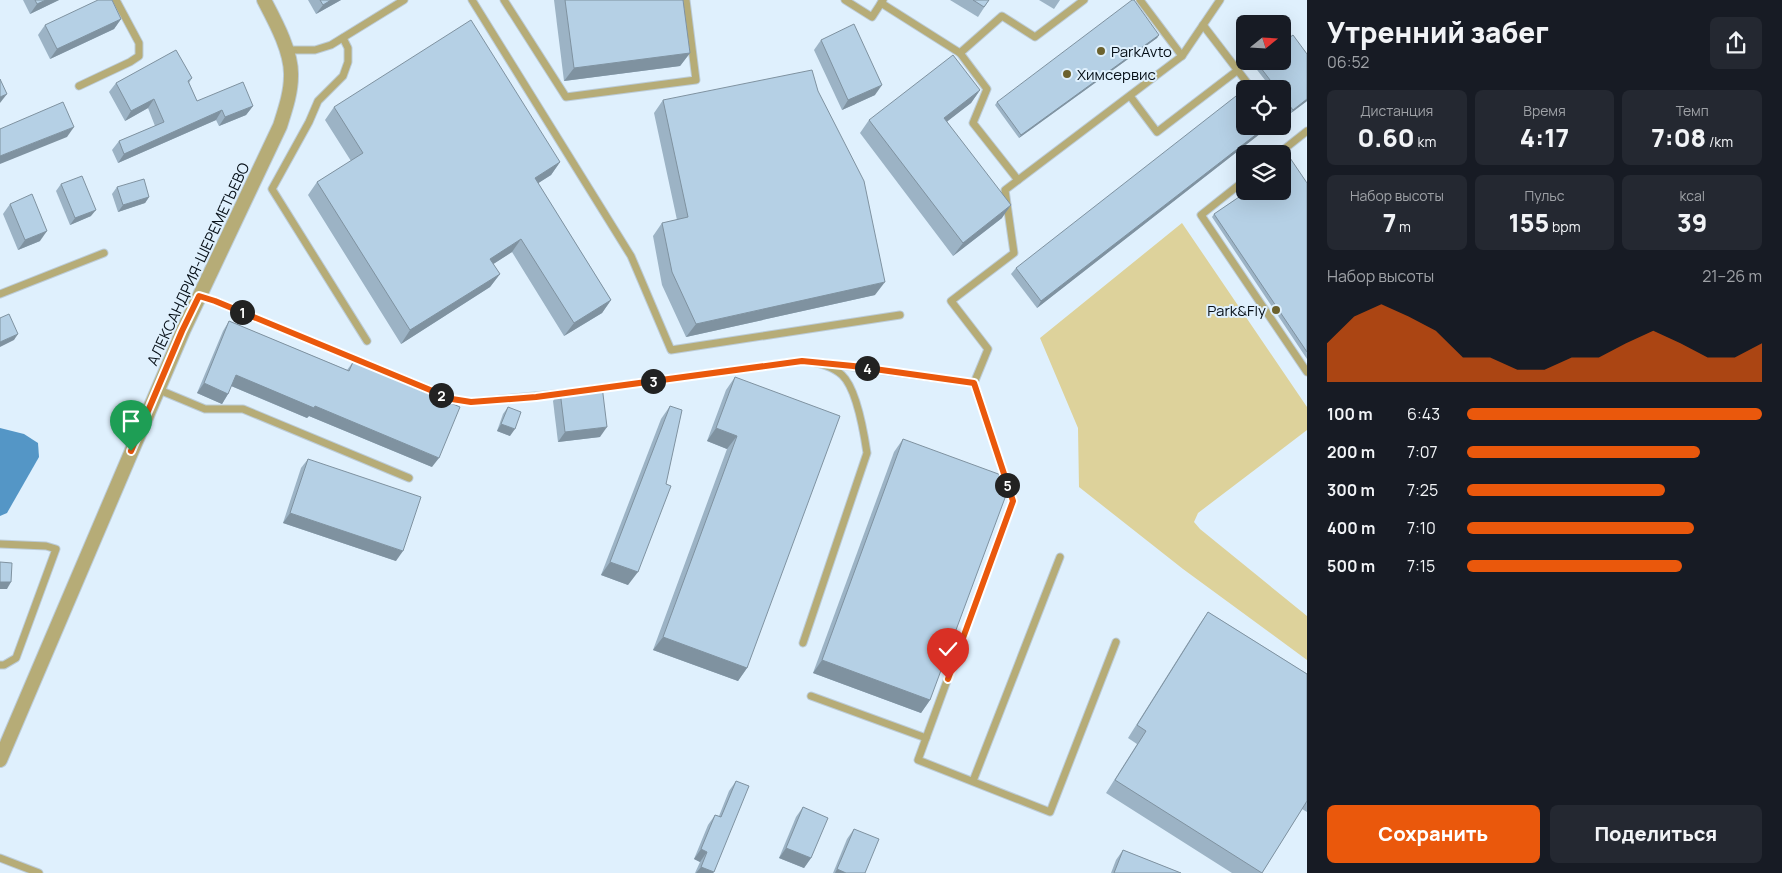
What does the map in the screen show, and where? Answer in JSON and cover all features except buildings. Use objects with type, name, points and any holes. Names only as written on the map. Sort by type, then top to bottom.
[{"type":"street","name":"АЛЕКСАНДРИЯ-ШЕРЕМЕТЬЕВО","points":[[0,760],[199,296],[280,126],[288,102],[291,75],[286,50],[264,0]]},
{"type":"lane","points":[[79,86],[139,56],[139,43],[116,0]]},
{"type":"lane","points":[[286,50],[315,50],[331,45],[404,0]]},
{"type":"lane","points":[[472,0],[631,256],[671,350],[900,315]]},
{"type":"lane","points":[[504,0],[566,97],[696,80],[686,0]]},
{"type":"lane","points":[[845,0],[872,17],[882,1],[960,53],[987,89],[973,123],[1018,180]]},
{"type":"lane","points":[[960,53],[1002,16],[1035,37],[1084,0]]},
{"type":"lane","points":[[1140,0],[1182,56]]},
{"type":"lane","points":[[1116,642],[1050,812],[918,760],[1013,501],[974,383],[988,349],[951,302],[1014,253],[1005,190],[1182,56],[1220,0]]},
{"type":"lane","points":[[1204,25],[1236,67]]},
{"type":"lane","points":[[343,38],[348,48],[348,62],[343,76],[318,101],[309,122],[272,190],[367,341]]},
{"type":"lane","points":[[1130,96],[1157,132],[1238,70],[1245,80]]},
{"type":"lane","points":[[1289,145],[1307,131]]},
{"type":"lane","points":[[1236,187],[1201,215],[1307,372]]},
{"type":"lane","points":[[0,294],[104,253]]},
{"type":"lane","points":[[199,296],[452,399],[471,402],[575,391]]},
{"type":"lane","points":[[585,390],[802,361],[853,366],[974,383]]},
{"type":"lane","points":[[803,643],[867,454],[862,426],[849,385],[841,374],[821,363]]},
{"type":"lane","points":[[158,389],[205,409],[243,409],[409,478]]},
{"type":"lane","points":[[0,544],[46,546],[56,549],[16,658],[4,665],[0,665]]},
{"type":"lane","points":[[973,781],[1060,557]]},
{"type":"lane","points":[[811,696],[926,738]]},
{"type":"lane","points":[[0,858],[39,873]]},
{"type":"shaded area","points":[[1182,223],[1307,407],[1307,430],[1198,513],[1194,522],[1200,529],[1307,616],[1307,660],[1183,569],[1079,487],[1078,428],[1040,338]]},
{"type":"water","points":[[0,428],[24,434],[38,443],[39,457],[7,513],[0,516]]},
{"type":"place","name":"ParkAvto","points":[[1101,51]]},
{"type":"place","name":"Химсервис","points":[[1067,74]]},
{"type":"place","name":"Park&Fly","points":[[1276,310]]},
{"type":"route","points":[[131,451],[182,331],[199,296],[452,399],[471,402],[536,397],[802,361],[853,366],[974,383],[1013,501],[948,679]]}]
